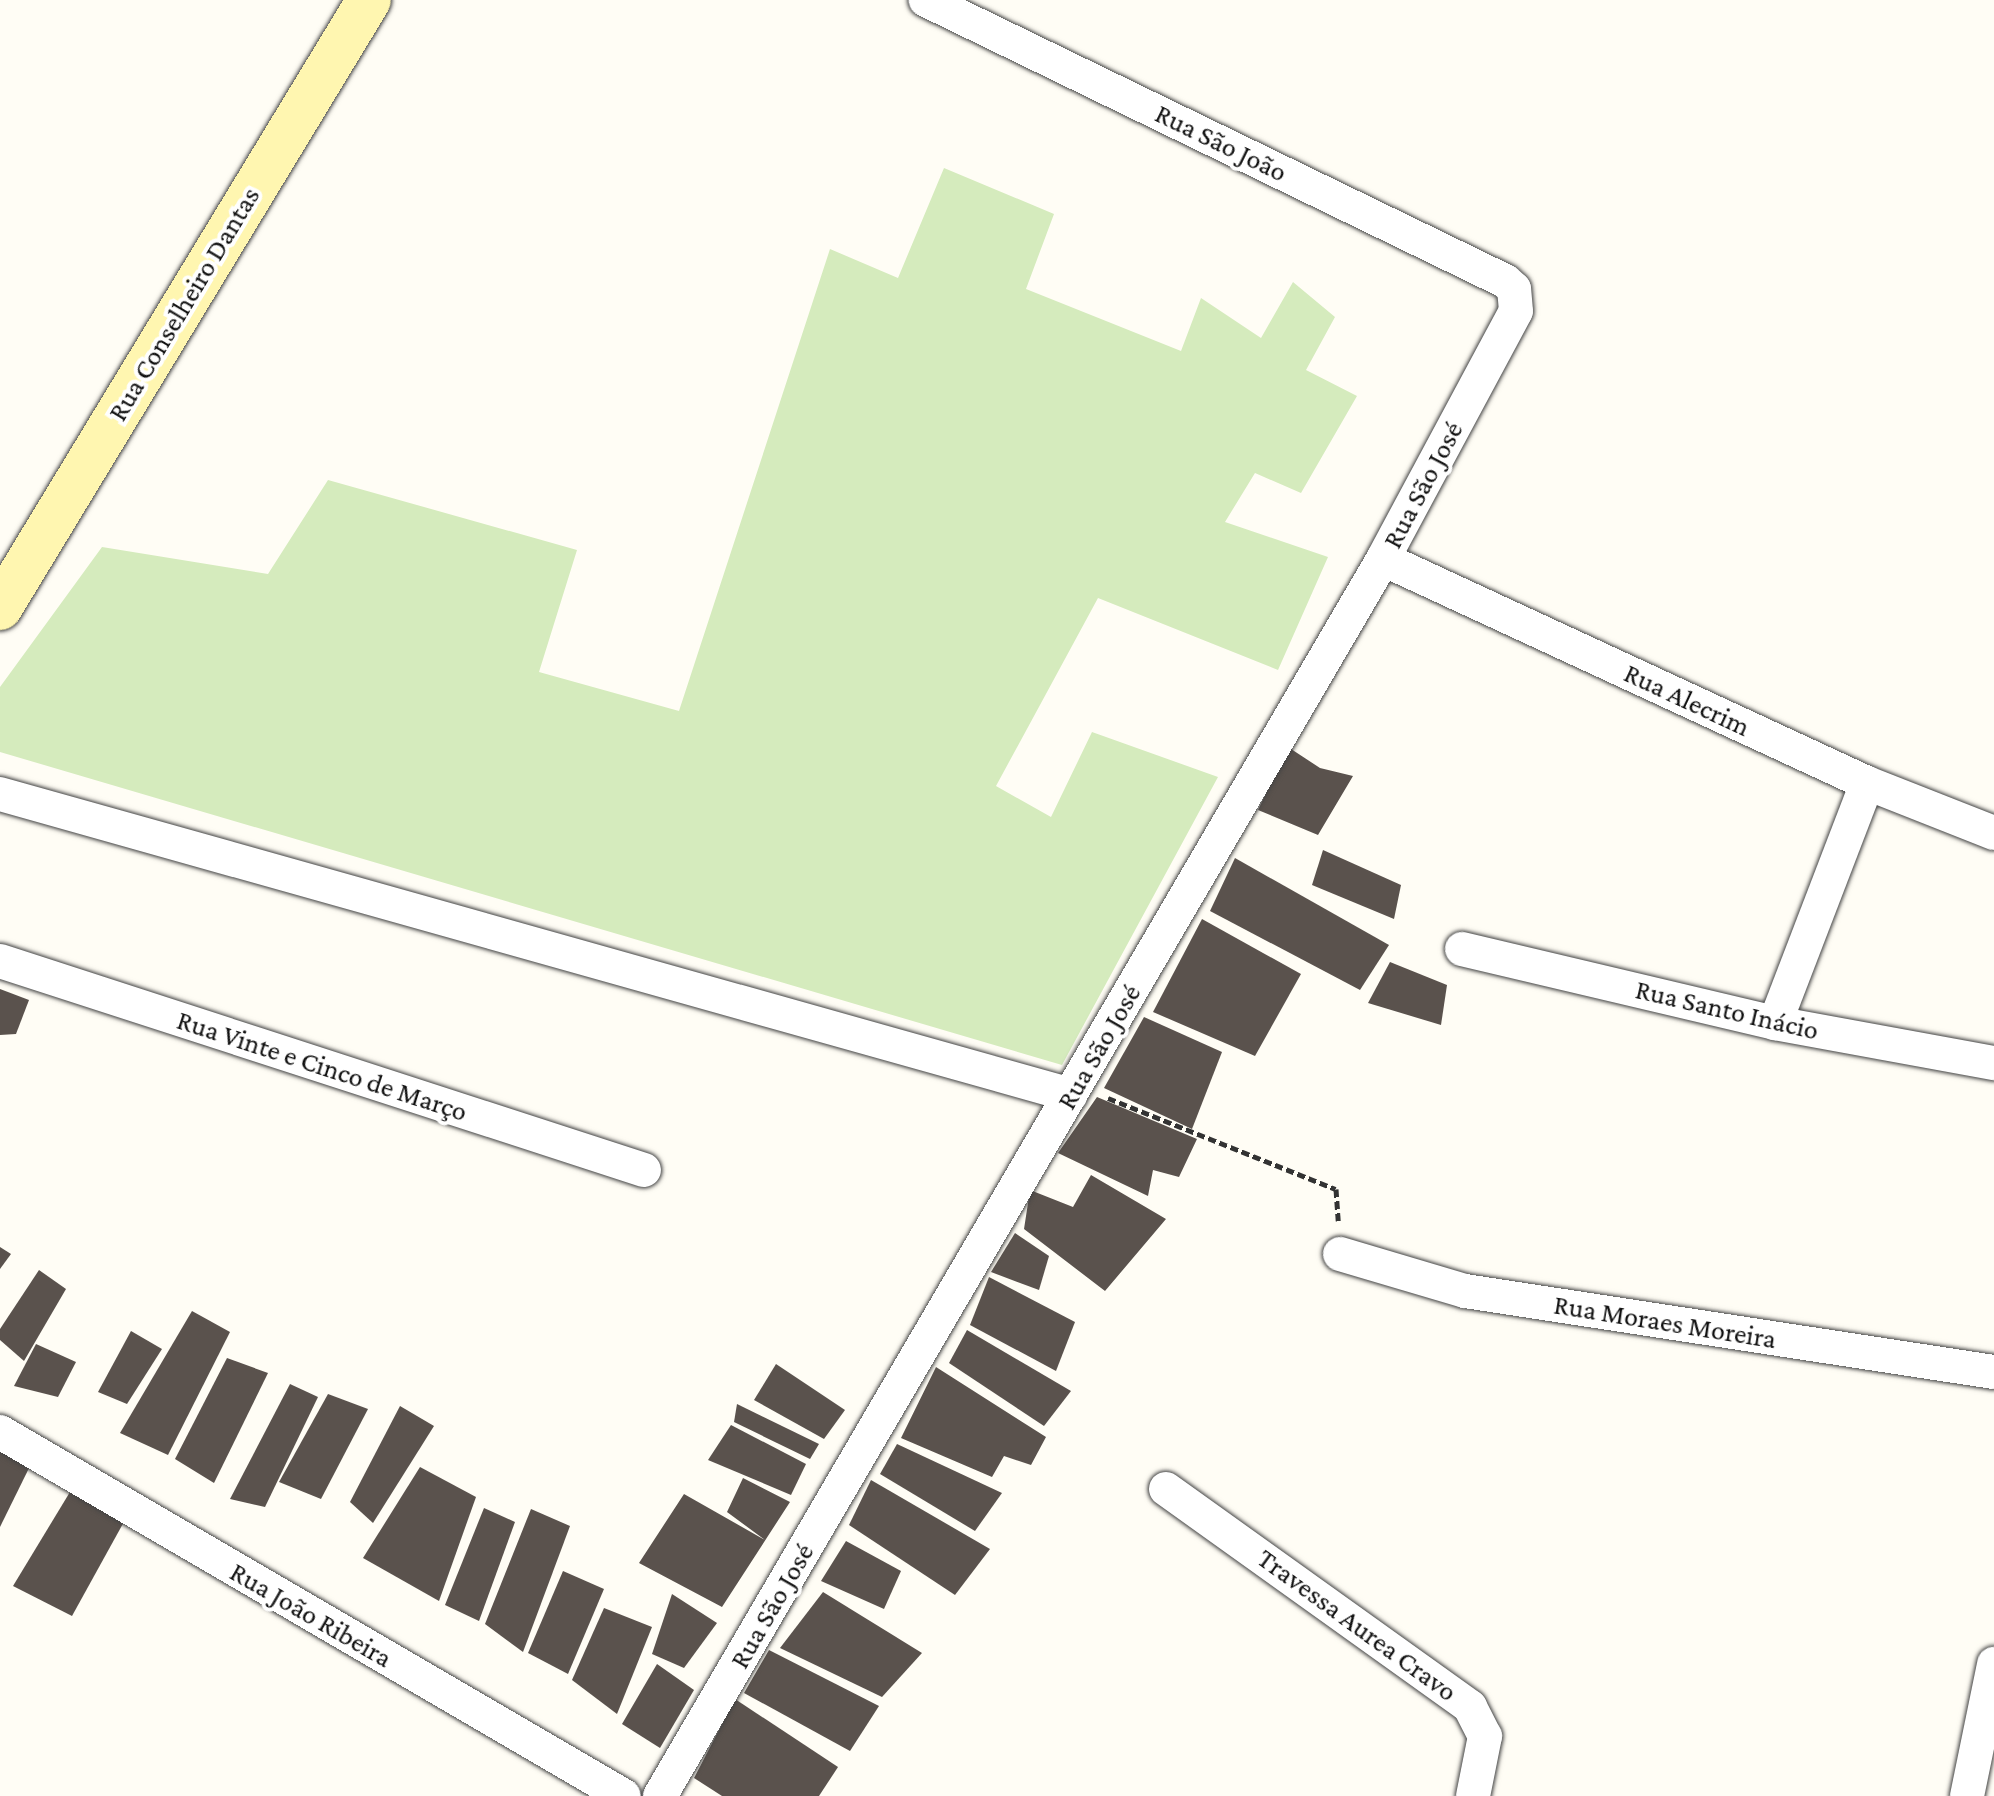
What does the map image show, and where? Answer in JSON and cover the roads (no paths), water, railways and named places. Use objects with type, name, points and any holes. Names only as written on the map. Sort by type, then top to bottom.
[{"type":"main road","name":"Rua Conselheiro Dantas","points":[[0,608],[369,0]]},
{"type":"street","name":"Rua São João","points":[[926,0],[1514,289]]},
{"type":"street","name":"Rua São José","points":[[660,1796],[1383,559],[1516,311],[1514,289]]},
{"type":"street","name":"Rua Alecrim","points":[[1383,559],[1867,783],[1994,833]]},
{"type":"street","points":[[1775,1023],[1867,783]]},
{"type":"street","points":[[0,794],[1074,1091]]},
{"type":"street","name":"Rua Santo Inácio","points":[[1462,949],[1775,1023],[1994,1063]]},
{"type":"street","name":"Rua Vinte e Cinco de Março","points":[[0,961],[644,1170]]},
{"type":"street","name":"Rua Moraes Moreira","points":[[1340,1254],[1465,1291],[1994,1372]]},
{"type":"street","name":"Rua João Ribeira","points":[[0,1432],[624,1796]]},
{"type":"street","name":"Travessa Aurea Cravo","points":[[1166,1489],[1470,1707],[1485,1736],[1473,1796]]},
{"type":"street","points":[[1967,1796],[1994,1664]]}]
